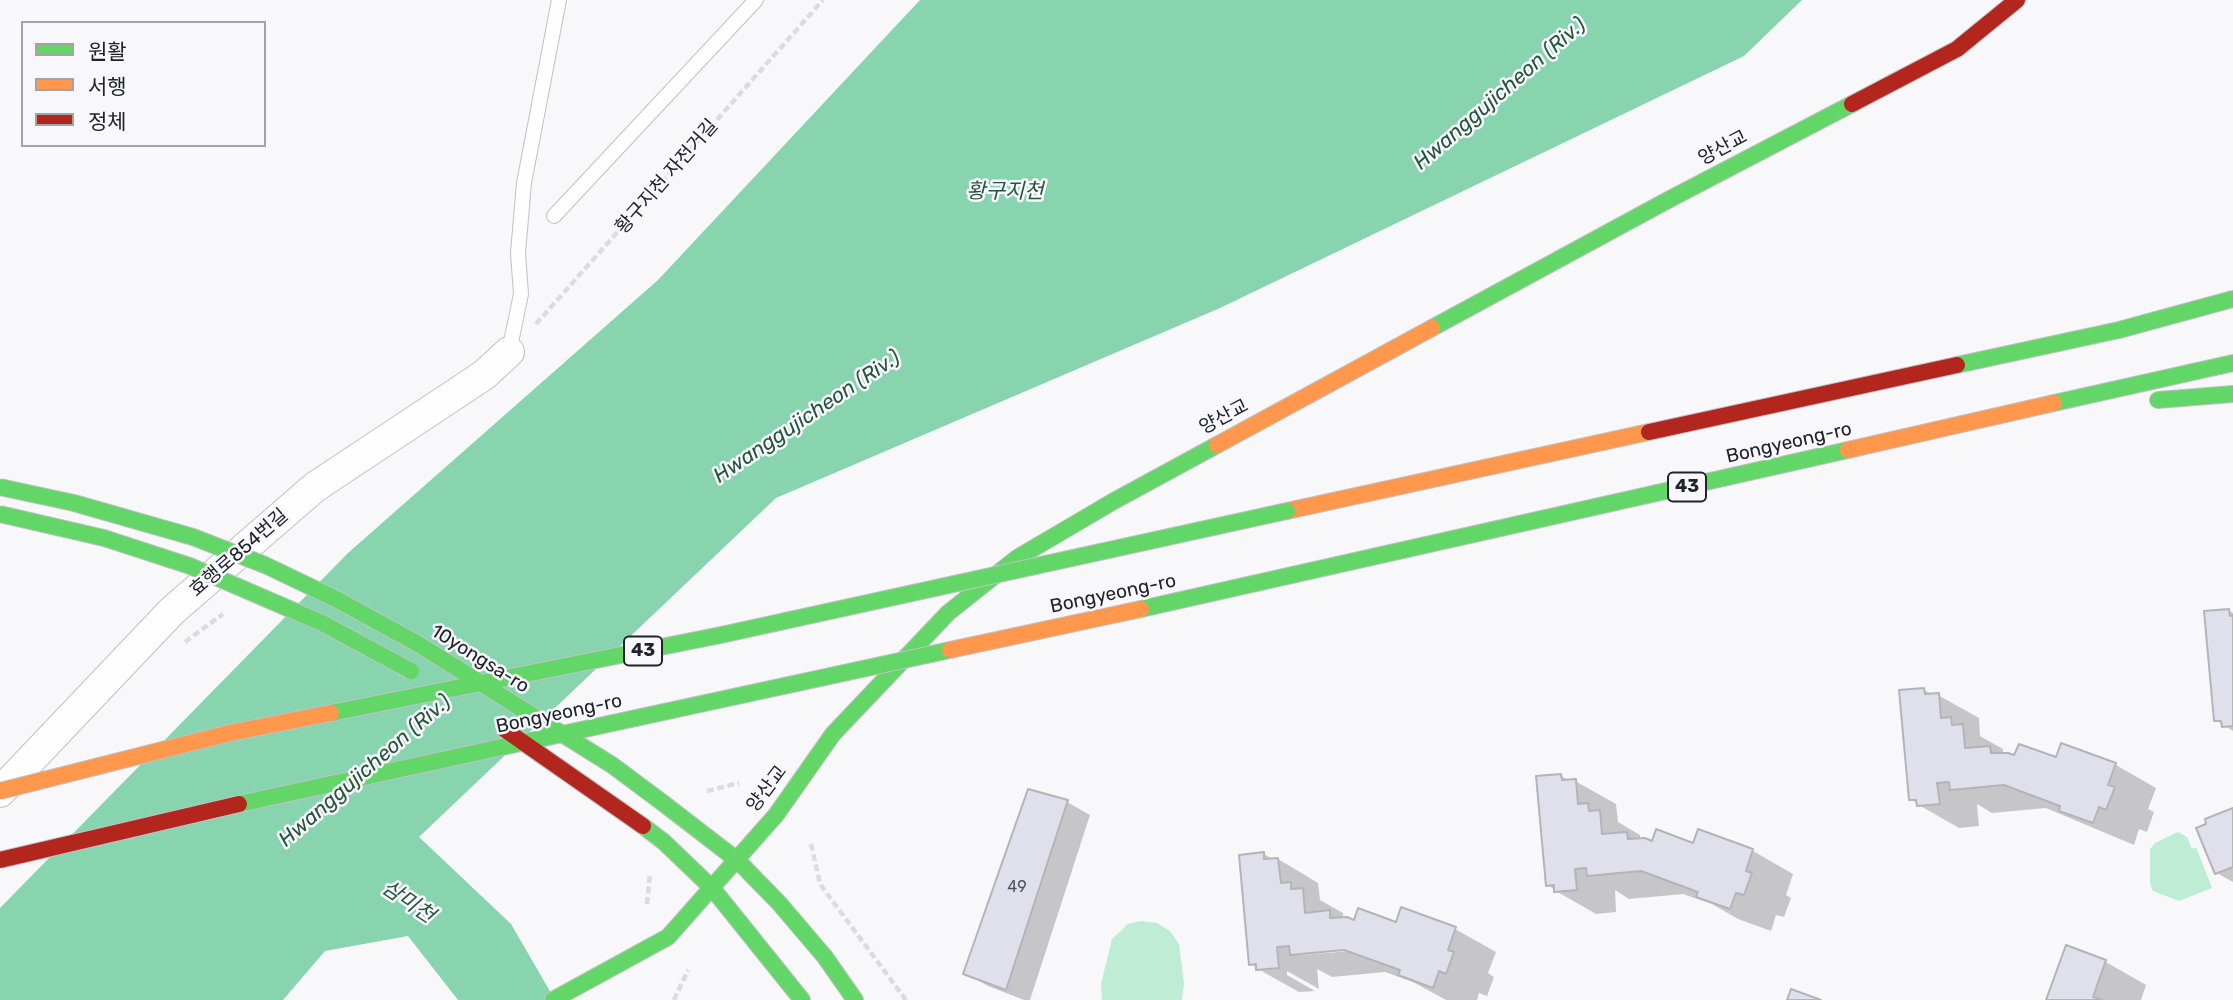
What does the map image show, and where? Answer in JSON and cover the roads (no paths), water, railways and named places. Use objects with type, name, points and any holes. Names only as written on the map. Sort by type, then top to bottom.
[{"type":"main road","name":"양산교","points":[[553,1000],[668,937],[776,815],[833,734],[948,613],[1017,558],[1114,501],[1645,212],[1957,49],[2017,0]]},
{"type":"main road","name":"Bongyeong-ro","points":[[0,792],[230,733],[735,632],[2119,330],[2233,299]]},
{"type":"main road","name":"Bongyeong-ro","points":[[0,860],[241,804],[1141,609],[2233,363]]},
{"type":"main road","points":[[2034,409],[2233,394]]},
{"type":"main road","name":"10yongsa-ro","points":[[0,487],[74,503],[193,537],[265,565],[324,593],[418,644],[612,765],[737,860],[779,903],[835,971],[855,1000]]},
{"type":"main road","points":[[0,514],[104,538],[202,571],[322,623],[401,665],[467,706]]},
{"type":"main road","points":[[489,720],[664,842],[712,888],[804,988],[824,969],[835,971]]},
{"type":"street","name":"효행로854번길","points":[[0,792],[172,611],[305,496],[484,375],[509,352]]},
{"type":"lane","points":[[509,352],[521,294],[518,253],[524,183],[559,0]]},
{"type":"lane","points":[[554,216],[756,0]]},
{"type":"water","name":"황구지천","points":[[920,0],[1802,0],[1744,56],[1220,308],[776,498],[419,837],[511,924],[555,1000],[458,1000],[408,936],[325,951],[283,1000],[0,1000],[0,908],[348,553],[658,280]]},
{"type":"water label","name":"Hwanggujicheon (Riv.)","points":[[1500,94]]},
{"type":"water label","name":"Hwanggujicheon (Riv.)","points":[[807,417]]},
{"type":"water label","name":"Hwanggujicheon (Riv.)","points":[[365,771]]},
{"type":"water label","name":"삼미천","points":[[408,902]]}]
